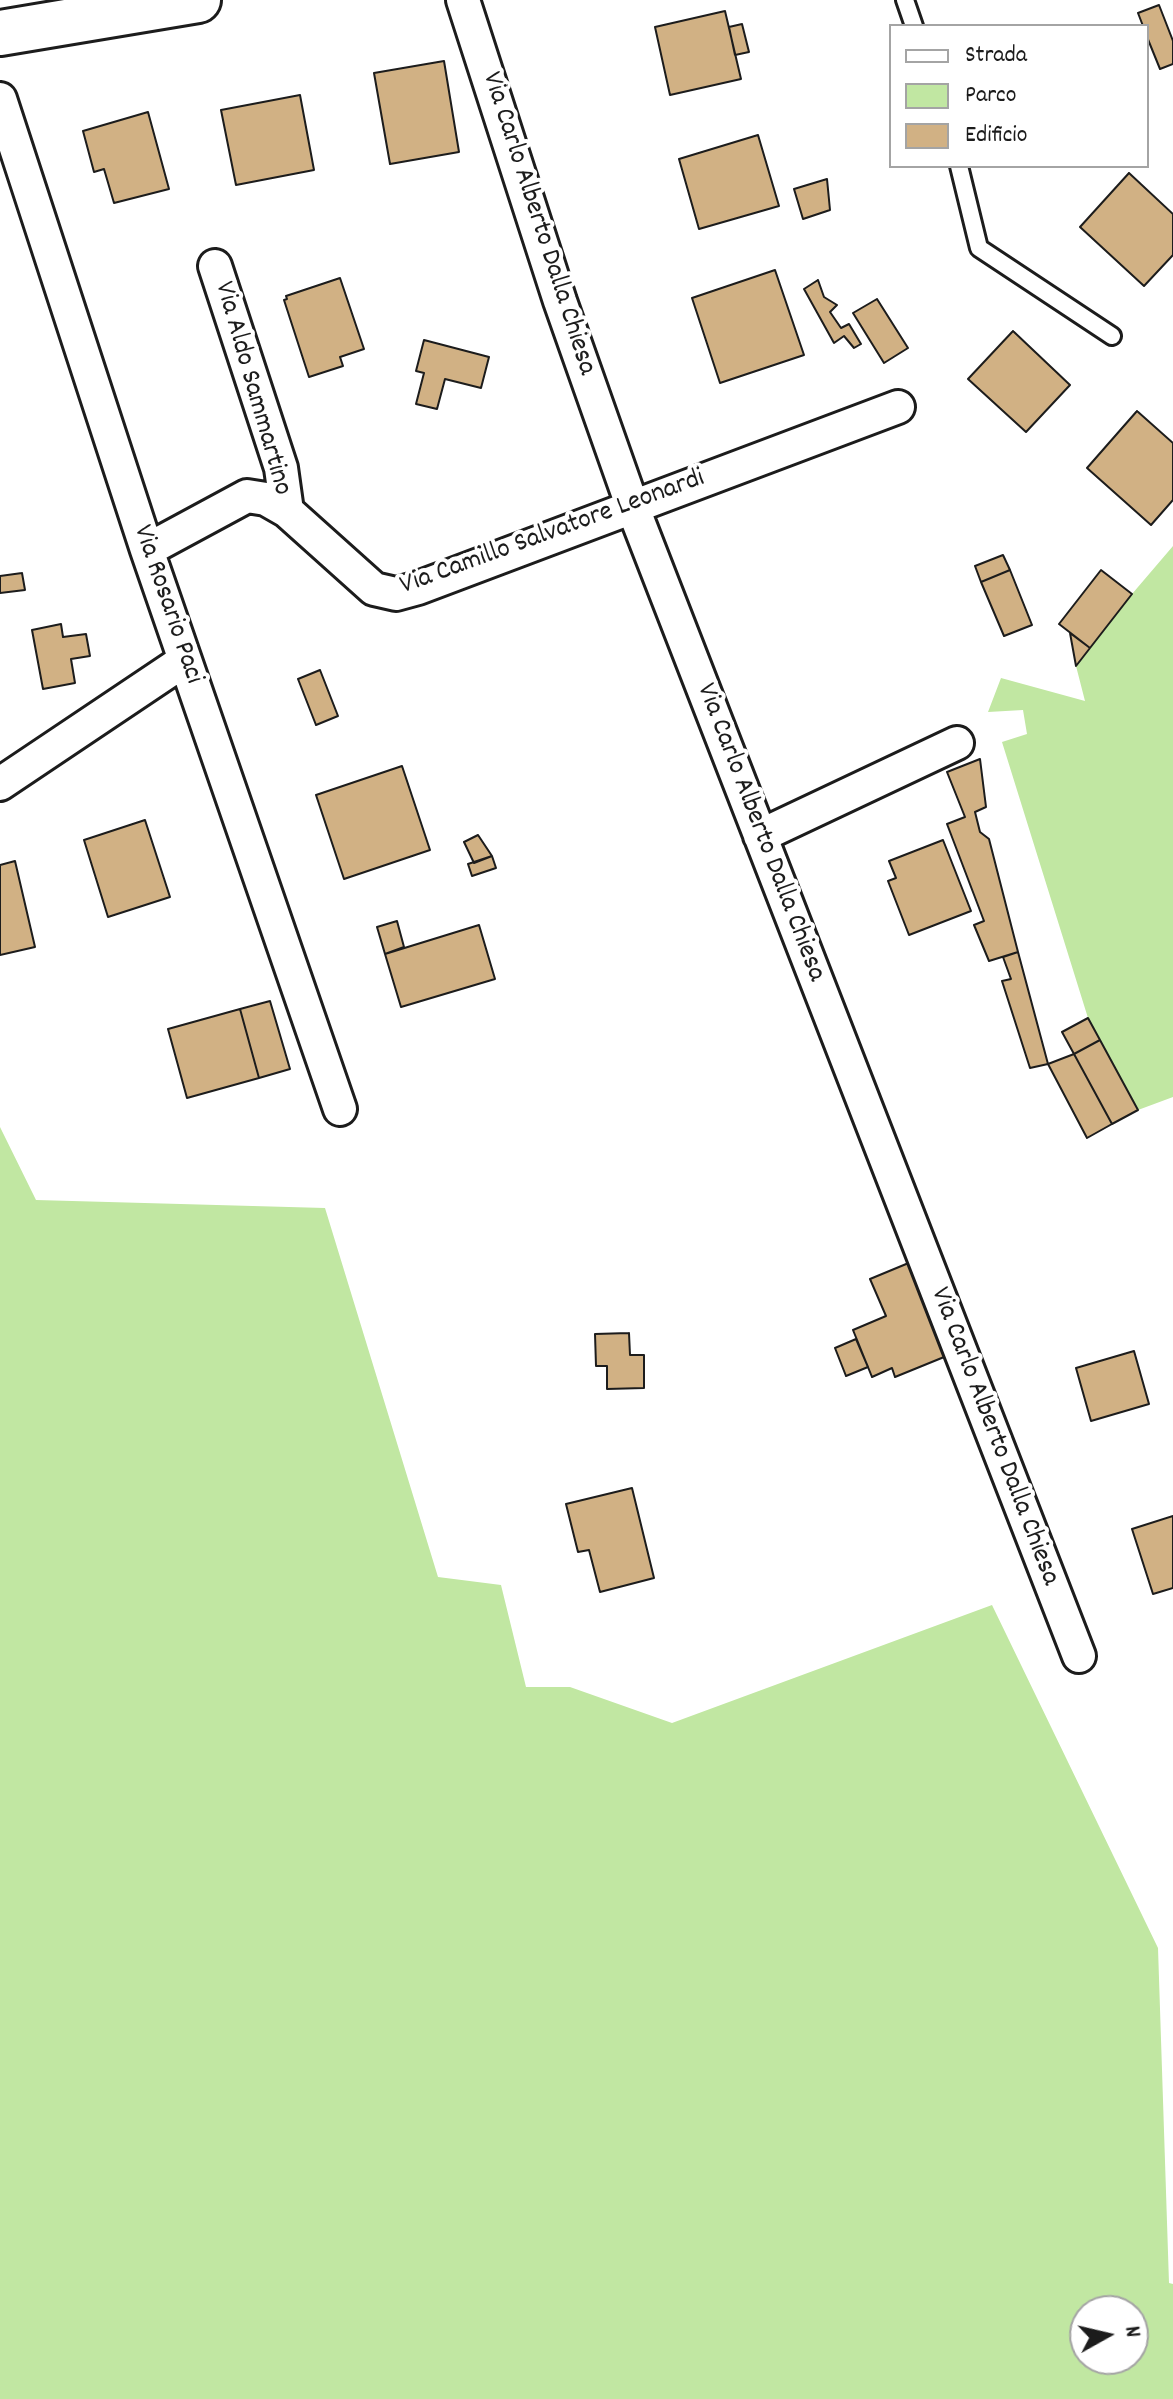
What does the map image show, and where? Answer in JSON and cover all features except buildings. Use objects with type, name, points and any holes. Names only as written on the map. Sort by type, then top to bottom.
[{"type":"main road","points":[[0,33],[198,0]]},
{"type":"street","name":"Via Carlo Alberto Dalla Chiesa","points":[[463,0],[560,301],[633,508],[1079,1656]]},
{"type":"street","name":"Via Rosario Paci","points":[[0,99],[147,550],[340,1109]]},
{"type":"street","name":"Via Aldo Sammartino","points":[[215,266],[281,468],[287,511]]},
{"type":"street","name":"Via Camillo Salvatore Leonardi","points":[[147,550],[247,496],[266,499],[287,511],[374,589],[396,594],[898,407]]},
{"type":"street","points":[[0,784],[185,660]]},
{"type":"street","points":[[760,836],[957,743]]},
{"type":"lane","points":[[905,0],[913,24]]},
{"type":"lane","points":[[959,168],[979,248],[1112,336]]},
{"type":"green space","points":[[1173,546],[1173,1097],[1138,1110],[1088,1018],[1002,742],[1027,734],[1023,710],[988,712],[1001,678],[1085,701],[1076,666]]},
{"type":"green space","points":[[0,1127],[36,1200],[325,1208],[438,1577],[501,1585],[526,1687],[570,1687],[672,1723],[992,1605],[1158,1948],[1169,2283],[1173,2284],[1173,2399],[0,2399]]}]
